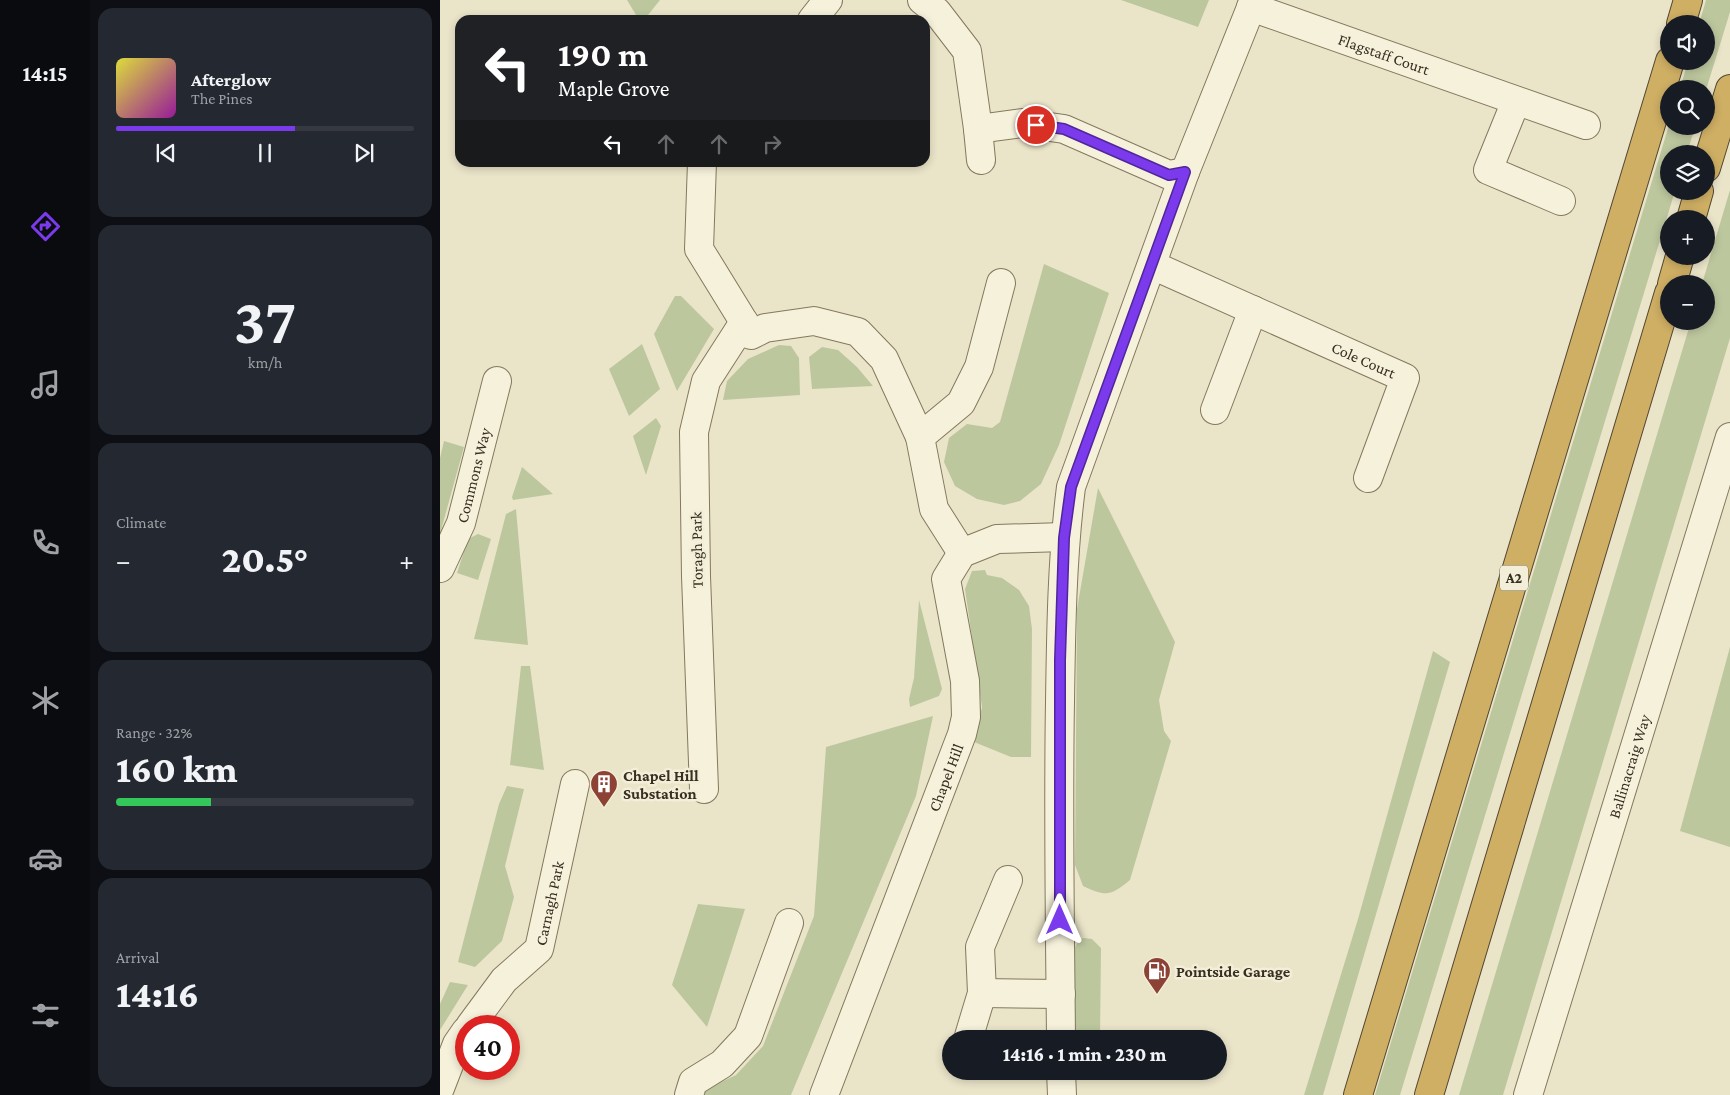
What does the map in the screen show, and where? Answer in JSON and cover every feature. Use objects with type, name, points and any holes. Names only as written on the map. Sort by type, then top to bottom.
[{"type":"highway","points":[[1684,15],[1688,0]]},
{"type":"highway","name":"A2","points":[[1358,1095],[1667,70]]},
{"type":"highway","points":[[1713,145],[1730,89]]},
{"type":"highway","points":[[1428,1095],[1660,323]]},
{"type":"street","points":[[816,15],[828,0]]},
{"type":"street","points":[[922,0],[937,12],[967,51],[981,160]]},
{"type":"street","points":[[1061,1030],[1059,740],[1064,538],[1071,487],[1185,172],[1252,3]]},
{"type":"street","name":"Flagstaff Court","points":[[1252,3],[1586,125]]},
{"type":"street","points":[[1516,101],[1488,170],[1561,200]]},
{"type":"street","points":[[978,129],[1022,123],[1064,129],[1169,175],[1185,172]]},
{"type":"street","points":[[702,167],[698,249],[751,335],[765,328],[814,321],[858,332],[884,359],[920,437],[934,509],[962,553],[997,539],[1064,538]]},
{"type":"street","name":"Cole Court","points":[[1152,265],[1405,378],[1368,478]]},
{"type":"street","points":[[920,437],[961,403],[979,367],[1001,283]]},
{"type":"street","points":[[1215,410],[1253,310]]},
{"type":"street","name":"Toragh Park","points":[[704,789],[696,576],[694,432],[706,381],[744,322]]},
{"type":"street","name":"Commons Way","points":[[440,567],[461,523],[497,381]]},
{"type":"street","name":"Ballinacraig Way","points":[[1528,1095],[1730,437]]},
{"type":"street","name":"Chapel Hill","points":[[824,1095],[962,734],[966,717],[965,681],[946,579],[962,553]]},
{"type":"street","name":"Carnagh Park","points":[[478,1015],[504,980],[539,949],[575,784]]},
{"type":"street","points":[[971,1030],[982,993],[980,946],[1008,880]]},
{"type":"street","points":[[688,1095],[693,1082],[722,1064],[748,1036],[789,923]]},
{"type":"street","points":[[982,993],[1060,994]]},
{"type":"street","points":[[440,1088],[455,1049]]},
{"type":"street","points":[[1061,1080],[1062,1095]]},
{"type":"green space","points":[[627,0],[660,0],[648,15],[636,15]]},
{"type":"green space","points":[[1121,0],[1209,0],[1198,27]]},
{"type":"green space","points":[[1706,0],[1730,0],[1730,12],[1715,61],[1715,15],[1702,15]]},
{"type":"green space","points":[[1685,70],[1712,70],[1709,80],[1683,80]]},
{"type":"green space","points":[[1666,135],[1692,135],[1690,145],[1663,145]]},
{"type":"green space","points":[[1660,155],[1660,200],[1672,200],[1669,210],[1660,210],[1660,240],[1400,1095],[1375,1095]]},
{"type":"green space","points":[[1730,190],[1730,338],[1503,1095],[1459,1095],[1688,330],[1715,330],[1715,275],[1705,275],[1708,265],[1715,265],[1715,240]]},
{"type":"green space","points":[[1044,264],[1109,293],[1059,445],[1041,484],[1020,501],[1004,505],[977,499],[955,486],[944,462],[949,438],[967,424],[992,428],[1000,422]]},
{"type":"green space","points":[[675,296],[681,296],[714,329],[677,391],[654,334]]},
{"type":"green space","points":[[642,344],[660,389],[629,416],[609,369]]},
{"type":"green space","points":[[779,345],[791,346],[799,358],[800,395],[723,400],[727,381],[748,359]]},
{"type":"green space","points":[[822,347],[838,350],[857,367],[873,386],[812,389],[809,357]]},
{"type":"green space","points":[[656,418],[661,426],[646,475],[633,436]]},
{"type":"green space","points":[[444,441],[464,447],[440,534],[440,458]]},
{"type":"green space","points":[[522,467],[553,494],[513,500],[512,497]]},
{"type":"green space","points":[[1098,488],[1175,642],[1159,700],[1164,731],[1171,741],[1130,880],[1113,892],[1108,893],[1098,892],[1083,886],[1075,865],[1077,609]]},
{"type":"green space","points":[[516,509],[528,645],[474,639],[506,514]]},
{"type":"green space","points":[[478,534],[491,539],[478,580],[457,573],[468,539]]},
{"type":"green space","points":[[985,570],[987,575],[1002,578],[1019,590],[1029,606],[1032,629],[1031,757],[1011,757],[974,742],[982,707],[965,589],[972,571]]},
{"type":"green space","points":[[919,600],[942,689],[939,696],[910,707],[909,699],[914,678]]},
{"type":"green space","points":[[1730,647],[1730,847],[1680,831]]},
{"type":"green space","points":[[1433,651],[1450,662],[1323,1095],[1304,1095],[1358,919]]},
{"type":"green space","points":[[521,666],[530,666],[544,770],[510,765]]},
{"type":"green space","points":[[933,716],[916,796],[791,1095],[700,1095],[702,1091],[736,1075],[763,1046],[814,916],[826,747]]},
{"type":"green space","points":[[507,786],[524,789],[505,866],[514,897],[502,941],[475,967],[458,962],[499,804]]},
{"type":"green space","points":[[698,904],[745,909],[707,1027],[672,985]]},
{"type":"green space","points":[[1080,939],[1092,939],[1101,948],[1100,1030],[1075,1030],[1074,949]]},
{"type":"green space","points":[[450,982],[468,985],[440,1030],[440,1004]]},
{"type":"place","name":"Chapel Hill Substation","points":[[604,808]]},
{"type":"place","name":"Pointside Garage","points":[[1157,995]]},
{"type":"route","points":[[1036,125],[1064,129],[1169,175],[1185,172],[1100,402],[1071,487],[1064,538],[1060,660],[1060,920]]}]
